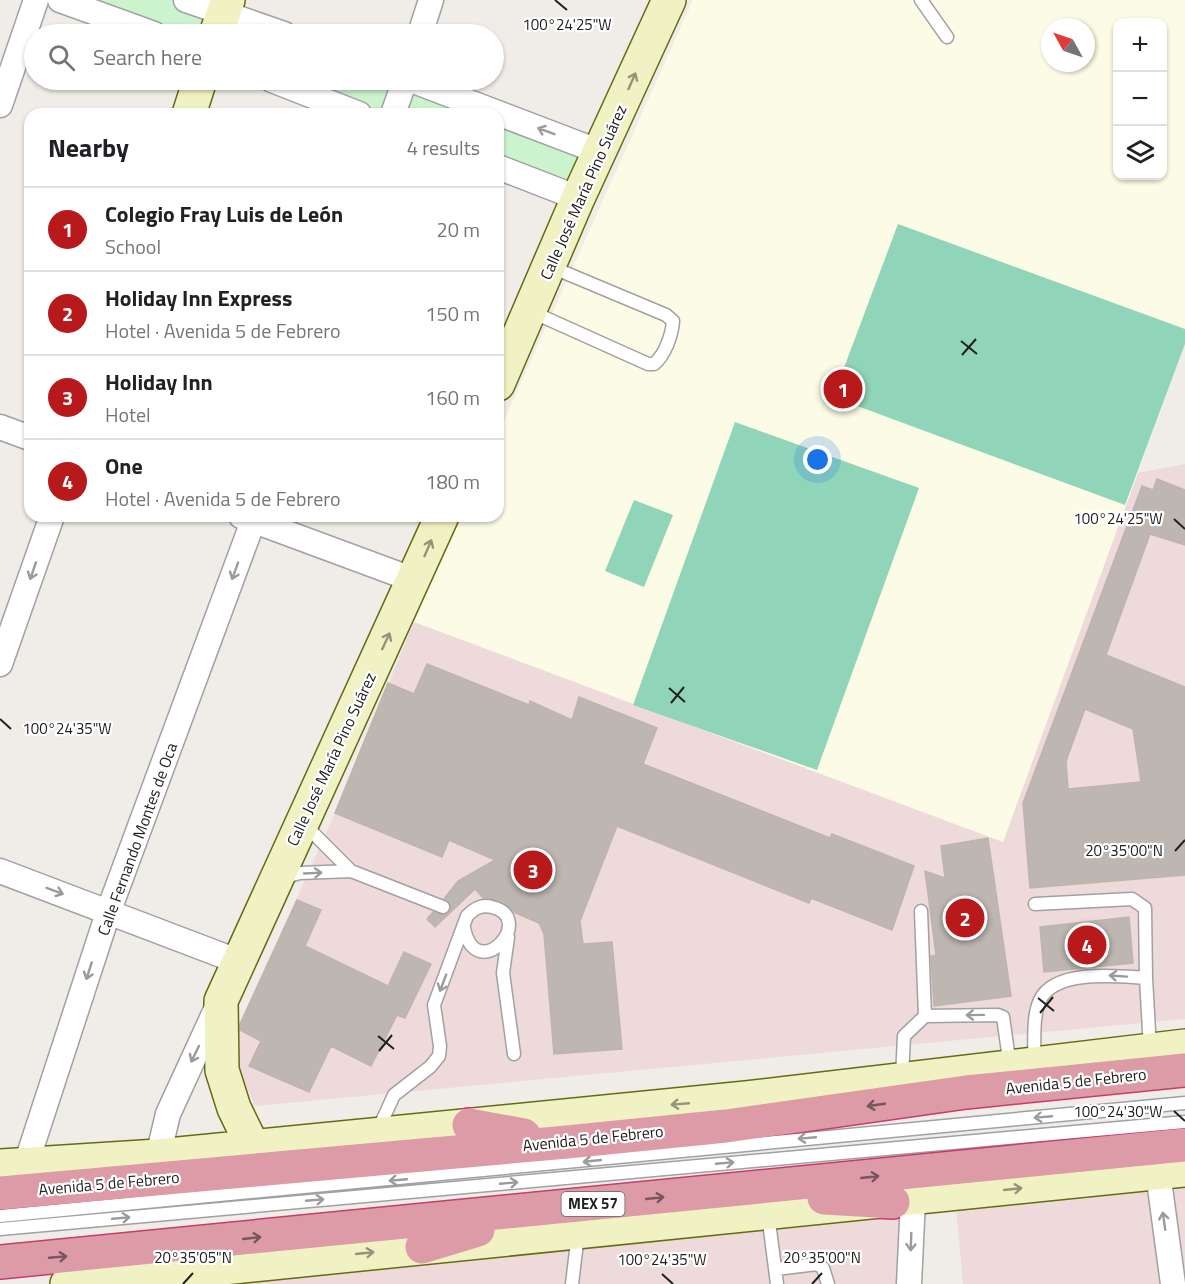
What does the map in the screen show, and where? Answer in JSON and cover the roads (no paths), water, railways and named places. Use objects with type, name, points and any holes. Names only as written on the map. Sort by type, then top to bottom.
[{"type":"highway","name":"Avenida 5 de Febrero","points":[[0,1193],[726,1126],[966,1092],[1177,1057]]},
{"type":"highway","points":[[726,1126],[819,1090]]},
{"type":"highway","points":[[469,1125],[567,1142]]},
{"type":"highway","name":"MEX 57","points":[[0,1262],[1185,1145]]},
{"type":"highway","points":[[720,1192],[903,1201]]},
{"type":"highway","points":[[422,1247],[551,1209]]},
{"type":"main road","name":"Calle José María Pino Suárez","points":[[504,370],[578,198],[669,0]]},
{"type":"main road","points":[[191,108],[197,90]]},
{"type":"main road","name":"Calle José María Pino Suárez","points":[[253,1147],[234,1108],[222,1070],[220,1001],[439,522]]},
{"type":"main road","name":"Avenida 5 de Febrero","points":[[9,1169],[819,1090],[1031,1065],[1177,1057]]},
{"type":"main road","points":[[9,1169],[153,1164],[253,1147]]},
{"type":"main road","points":[[73,1284],[1171,1172]]},
{"type":"street","points":[[28,24],[36,0]]},
{"type":"street","points":[[60,0],[126,24]]},
{"type":"street","points":[[186,0],[223,16],[250,24]]},
{"type":"street","points":[[423,24],[431,0]]},
{"type":"street","points":[[0,105],[24,35]]},
{"type":"street","points":[[298,90],[344,108]]},
{"type":"street","points":[[395,108],[401,90]]},
{"type":"street","points":[[437,90],[484,108]]},
{"type":"street","points":[[504,115],[600,152]]},
{"type":"street","points":[[504,169],[578,198]]},
{"type":"street","points":[[0,427],[24,436]]},
{"type":"street","points":[[0,664],[50,522]]},
{"type":"street","name":"Calle Fernando Montes de Oca","points":[[9,1169],[110,910],[249,522]]},
{"type":"street","points":[[261,522],[414,580]]},
{"type":"street","points":[[0,871],[110,910],[237,961]]},
{"type":"street","name":"Calle José María Pino Suárez","points":[[158,1156],[168,1114],[220,1001]]},
{"type":"street","points":[[1171,1172],[1173,1284]]},
{"type":"street","points":[[903,1201],[909,1284]]},
{"type":"lane","points":[[921,0],[947,37]]},
{"type":"lane","points":[[529,311],[648,364],[654,364],[661,359],[673,321],[666,315],[549,266]]},
{"type":"lane","points":[[302,821],[351,871]]},
{"type":"lane","points":[[275,879],[300,873],[351,871],[443,907]]},
{"type":"lane","points":[[1035,904],[1132,899],[1145,908],[1146,978],[1177,1057]]},
{"type":"lane","points":[[375,1135],[394,1095],[430,1067],[438,1056],[440,1046],[434,1005],[462,919],[475,909],[484,906],[495,908],[503,914],[508,923],[503,973],[514,1054]]},
{"type":"lane","points":[[921,911],[925,1016]]},
{"type":"lane","points":[[462,919],[466,939],[473,947],[484,951],[494,950],[504,943],[508,933]]},
{"type":"lane","points":[[1031,1065],[1038,1009],[1046,992],[1064,981],[1108,975],[1146,978]]},
{"type":"lane","points":[[902,1080],[904,1035],[925,1016],[998,1015],[1003,1017],[1031,1065]]},
{"type":"lane","points":[[0,1216],[506,1171],[803,1139],[1185,1103]]},
{"type":"lane","points":[[0,1229],[1185,1122]]},
{"type":"lane","points":[[767,1213],[777,1284]]},
{"type":"lane","points":[[572,1284],[578,1232]]},
{"type":"lane","points":[[776,1269],[817,1264],[823,1268],[828,1284]]},
{"type":"place","name":"Colegio Fray Luis de León","points":[[843,389]]},
{"type":"place","name":"Holiday Inn","points":[[533,870]]},
{"type":"place","name":"Holiday Inn Express","points":[[965,918]]},
{"type":"place","name":"One","points":[[1087,945]]}]
